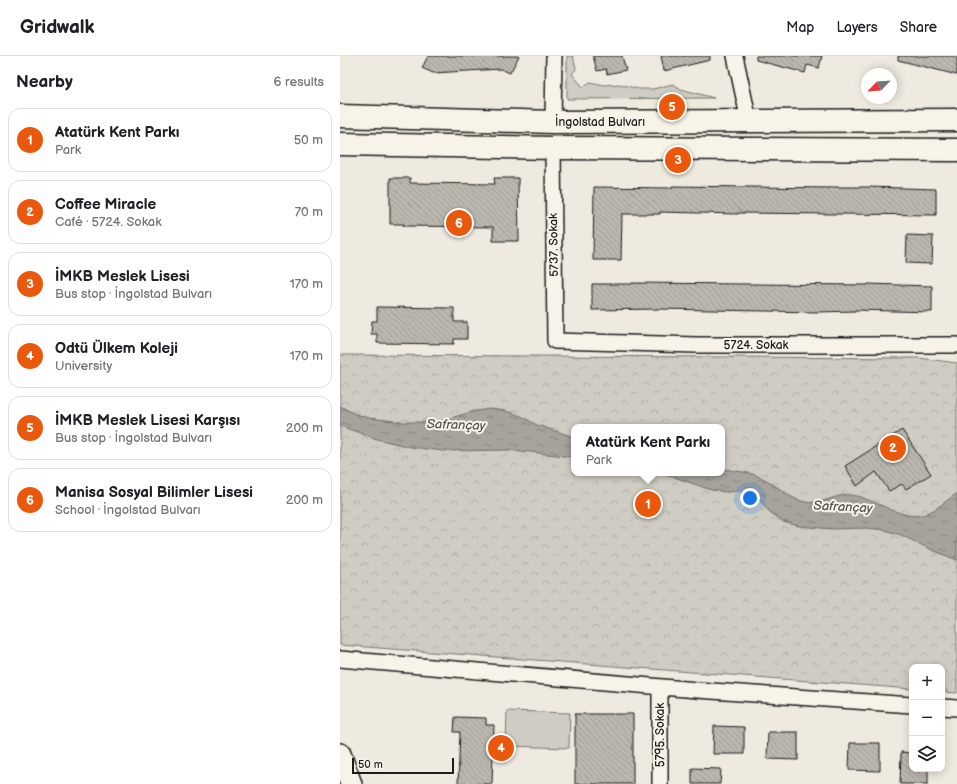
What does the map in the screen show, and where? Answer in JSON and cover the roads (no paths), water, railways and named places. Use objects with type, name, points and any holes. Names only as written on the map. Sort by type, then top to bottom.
[{"type":"main road","name":"İngolstad Bulvarı","points":[[340,116],[553,122],[957,120]]},
{"type":"main road","points":[[340,144],[553,148],[957,150]]},
{"type":"main road","points":[[340,754],[351,784]]},
{"type":"street","points":[[553,122],[554,56]]},
{"type":"street","points":[[735,56],[749,121]]},
{"type":"street","name":"5737. Sokak","points":[[553,148],[555,341]]},
{"type":"street","name":"5724. Sokak","points":[[555,341],[696,344],[957,345]]},
{"type":"street","points":[[340,659],[660,687],[909,705]]},
{"type":"street","name":"5795. Sokak","points":[[660,687],[660,784]]},
{"type":"street","points":[[945,707],[957,708]]},
{"type":"water","name":"Safrançay","points":[[340,406],[353,413],[369,418],[402,422],[437,422],[471,412],[489,409],[506,411],[521,416],[537,425],[571,436],[571,457],[512,450],[443,451],[410,447],[377,439],[340,426]]},
{"type":"water","name":"Safrançay","points":[[725,469],[755,475],[771,483],[793,498],[805,502],[811,503],[840,496],[852,495],[862,497],[892,510],[912,516],[927,513],[936,509],[957,493],[957,560],[901,535],[885,530],[867,528],[833,529],[799,526],[783,522],[770,512],[752,493],[743,491],[727,492],[711,490],[671,476],[725,476]]},
{"type":"place","name":"İMKB Meslek Lisesi Karşısı","points":[[672,107]]},
{"type":"place","name":"İMKB Meslek Lisesi","points":[[678,160]]},
{"type":"place","name":"Manisa Sosyal Bilimler Lisesi","points":[[459,223]]},
{"type":"place","name":"Coffee Miracle","points":[[893,448]]},
{"type":"place","name":"Atatürk Kent Parkı","points":[[648,504]]},
{"type":"place","name":"Odtü Ülkem Koleji","points":[[501,748]]}]
